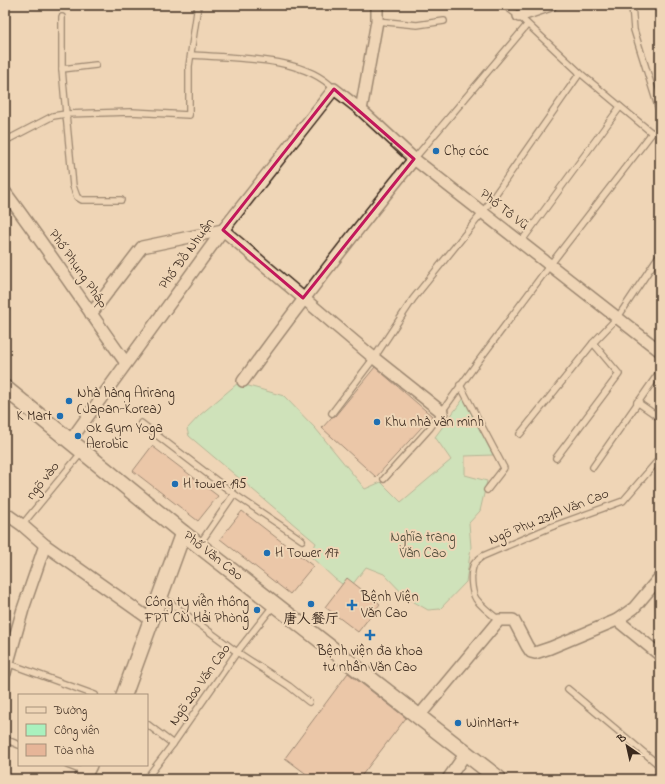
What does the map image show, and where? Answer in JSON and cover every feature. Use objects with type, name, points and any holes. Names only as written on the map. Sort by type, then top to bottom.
[{"type":"street","points":[[360,110],[377,21],[377,5]]},
{"type":"street","points":[[519,16],[527,5]]},
{"type":"street","points":[[519,16],[551,5]]},
{"type":"street","name":"Phố Tô Vũ","points":[[334,89],[360,110],[414,159],[660,351]]},
{"type":"street","name":"Phố Đỗ Nhuận","points":[[70,442],[223,230],[334,89]]},
{"type":"street","points":[[243,381],[303,298],[414,159]]},
{"type":"street","name":"Phố Phụng Pháp","points":[[5,192],[126,363]]},
{"type":"street","points":[[91,314],[142,247],[223,230],[374,358],[442,412]]},
{"type":"street","name":"Phố Văn Cao","points":[[5,388],[183,533],[499,779]]},
{"type":"street","points":[[5,513],[22,525],[45,545],[151,620]]},
{"type":"street","points":[[124,694],[159,595],[183,533]]},
{"type":"street","points":[[6,668],[22,609],[45,545]]},
{"type":"street","points":[[419,716],[500,620],[513,620],[527,646],[531,652],[534,653],[550,648],[617,620],[634,608],[660,577]]},
{"type":"street","points":[[617,620],[660,655]]},
{"type":"street","points":[[448,779],[466,754]]},
{"type":"lane","points":[[5,141],[53,116],[66,114],[131,112],[189,115],[189,66],[198,5]]},
{"type":"lane","points":[[504,5],[519,16],[580,73],[652,133]]},
{"type":"lane","points":[[632,5],[634,30],[660,113]]},
{"type":"lane","points":[[62,17],[62,69],[73,186],[77,197],[82,200],[121,200]]},
{"type":"lane","points":[[377,21],[417,25],[444,21]]},
{"type":"lane","points":[[414,159],[527,25]]},
{"type":"lane","points":[[191,55],[260,60],[292,66],[320,77],[334,89]]},
{"type":"lane","points":[[62,69],[96,65]]},
{"type":"lane","points":[[332,413],[374,358],[413,299],[483,212],[580,73]]},
{"type":"lane","points":[[521,242],[620,107]]},
{"type":"lane","points":[[384,478],[418,442],[442,412],[460,385],[550,264],[652,133],[660,130]]},
{"type":"lane","points":[[520,434],[593,343],[618,317],[660,254]]},
{"type":"lane","points":[[556,458],[619,374],[593,343]]},
{"type":"lane","points":[[592,467],[660,371]]},
{"type":"lane","points":[[460,385],[504,468],[487,490]]},
{"type":"lane","points":[[637,402],[660,418]]},
{"type":"lane","points":[[141,423],[234,494],[302,540]]},
{"type":"lane","name":"ngõ vào","points":[[22,525],[82,452]]},
{"type":"lane","name":"Ngõ Phụ 231A Văn Cao","points":[[500,620],[474,596],[472,570],[477,560],[525,538],[623,501],[660,458]]},
{"type":"lane","points":[[199,545],[234,494]]},
{"type":"lane","points":[[159,595],[236,652],[290,686],[309,702]]},
{"type":"lane","name":"Ngõ 200 Văn Cao","points":[[146,779],[173,744],[236,652],[274,604]]},
{"type":"lane","points":[[6,668],[92,694]]},
{"type":"lane","points":[[568,689],[660,766]]},
{"type":"lane","points":[[148,725],[173,744]]},
{"type":"lane","points":[[5,738],[18,744]]},
{"type":"lane","points":[[70,766],[85,772]]},
{"type":"highlighted area","points":[[334,89],[414,159],[303,298],[223,230]]},
{"type":"green space","name":"Nghĩa trang Văn Cao","points":[[238,383],[284,396],[316,429],[365,489],[381,482],[401,502],[451,460],[435,437],[464,398],[493,455],[465,456],[465,475],[487,481],[480,511],[469,523],[471,547],[466,582],[440,609],[428,610],[407,598],[384,574],[366,567],[349,589],[335,579],[310,556],[316,543],[189,436],[187,429],[200,415]]},
{"type":"building","name":"Khu nhà văn minh","points":[[375,367],[432,416],[376,477],[322,428],[332,417],[335,416]]},
{"type":"building","name":"H tower 195","points":[[152,446],[218,496],[198,521],[133,471]]},
{"type":"building","name":"H Tower 197","points":[[242,511],[313,566],[290,594],[220,539]]},
{"type":"building","name":"Bệnh Viện Văn Cao","points":[[347,578],[380,604],[358,632],[325,607]]},
{"type":"building","points":[[348,673],[406,718],[359,779],[313,779],[285,758]]},
{"type":"place","name":"Chợ cóc","points":[[436,151]]},
{"type":"place","name":"Nhà hàng Arirang (Japan-Korea)","points":[[69,401]]},
{"type":"place","name":"K Mart","points":[[60,416]]},
{"type":"place","name":"Khu nhà văn minh","points":[[377,422]]},
{"type":"place","name":"Ok Gym Yoga Aerobic","points":[[78,436]]},
{"type":"place","name":"H tower 195","points":[[175,484]]},
{"type":"place","name":"H Tower 197","points":[[267,553]]},
{"type":"place","name":"唐人餐厅","points":[[311,604]]},
{"type":"place","name":"Bệnh Viện Văn Cao","points":[[352,605]]},
{"type":"place","name":"Công ty viễn thông FPT CN Hải Phòng","points":[[257,610]]},
{"type":"place","name":"Bệnh viện đa khoa tư nhân Văn Cao","points":[[370,635]]},
{"type":"place","name":"WinMart+","points":[[458,723]]}]
